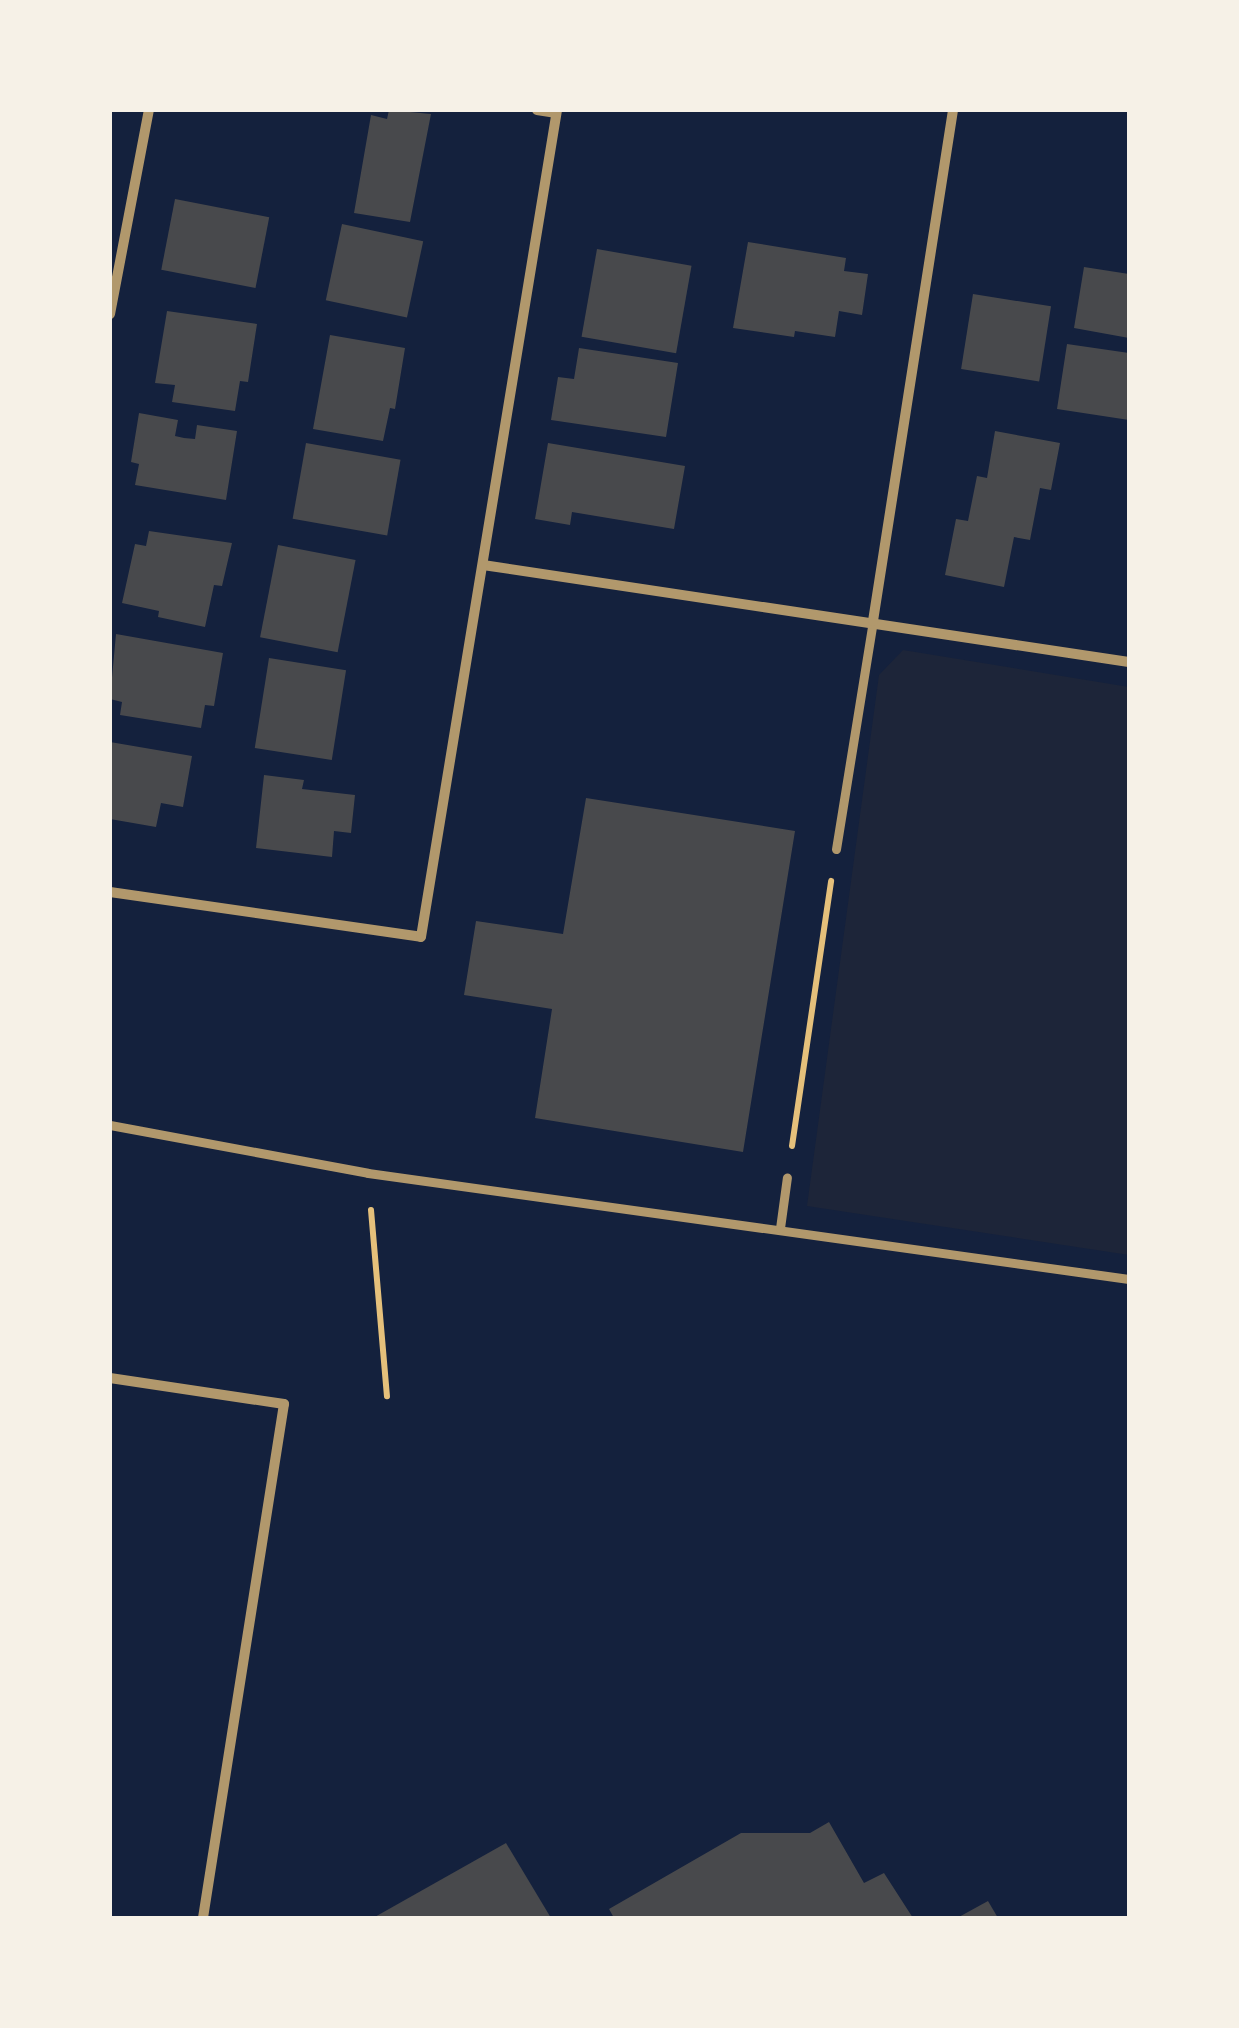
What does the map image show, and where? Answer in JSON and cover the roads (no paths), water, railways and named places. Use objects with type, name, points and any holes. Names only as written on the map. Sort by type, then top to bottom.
[{"type":"street","points":[[110,314],[115,252],[149,110]]},
{"type":"street","points":[[110,892],[421,937],[556,111],[537,110]]},
{"type":"street","points":[[836,849],[953,110]]},
{"type":"street","points":[[483,565],[1129,662]]},
{"type":"street","points":[[110,1126],[368,1174],[1129,1279]]},
{"type":"street","points":[[780,1228],[787,1177]]},
{"type":"street","points":[[110,1378],[284,1404],[203,1918]]}]
